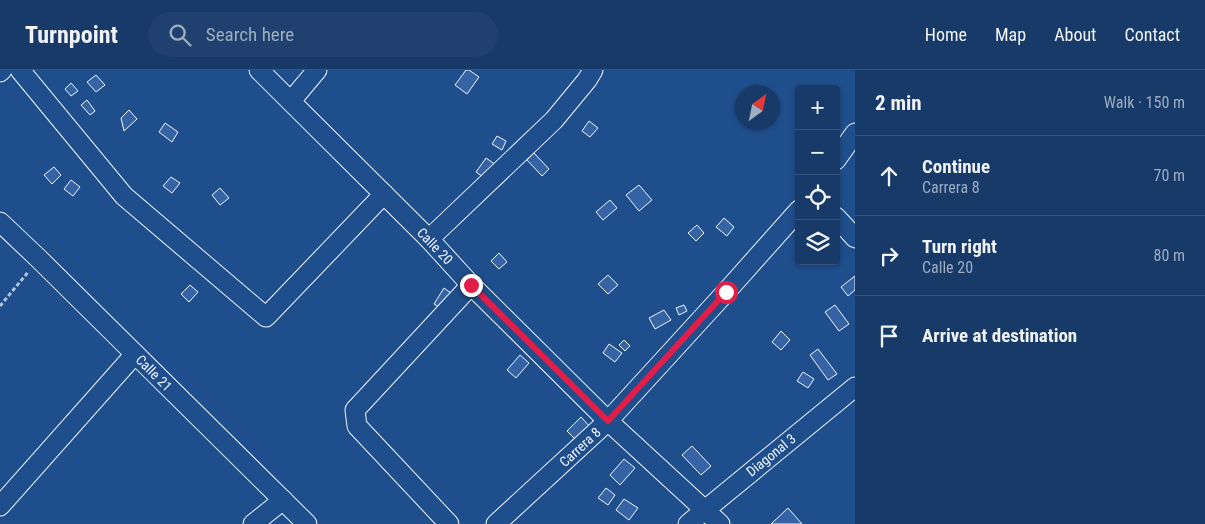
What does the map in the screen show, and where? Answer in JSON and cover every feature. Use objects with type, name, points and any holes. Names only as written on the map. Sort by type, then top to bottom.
[{"type":"street","points":[[20,70],[124,196],[266,317],[384,194]]},
{"type":"street","name":"Calle 20","points":[[259,70],[608,421],[720,524]]},
{"type":"street","points":[[291,101],[316,70]]},
{"type":"street","points":[[429,239],[554,120],[593,70]]},
{"type":"street","points":[[840,155],[855,134]]},
{"type":"street","name":"Carrera 8","points":[[496,524],[608,421],[795,214]]},
{"type":"street","points":[[839,220],[855,238]]},
{"type":"street","name":"Calle 21","points":[[0,222],[307,524]]},
{"type":"street","points":[[449,524],[357,426],[355,410],[471,285]]},
{"type":"street","points":[[0,506],[135,354]]},
{"type":"street","name":"Diagonal 3","points":[[688,524],[855,387]]},
{"type":"street","points":[[253,524],[283,500]]},
{"type":"path","points":[[0,306],[39,259]]},
{"type":"building","points":[[466,70],[479,77],[467,94],[455,85]]},
{"type":"building","points":[[96,75],[105,85],[96,92],[87,82]]},
{"type":"building","points":[[71,83],[78,91],[71,96],[65,89]]},
{"type":"building","points":[[87,100],[95,111],[90,115],[81,105]]},
{"type":"building","points":[[129,110],[137,119],[124,131],[121,118]]},
{"type":"building","points":[[589,121],[598,128],[590,137],[582,131]]},
{"type":"building","points":[[165,123],[178,132],[172,142],[159,132]]},
{"type":"building","points":[[497,136],[506,141],[502,150],[492,144]]},
{"type":"building","points":[[534,153],[549,169],[542,176],[527,160]]},
{"type":"building","points":[[486,158],[496,165],[486,179],[476,172]]},
{"type":"building","points":[[54,167],[61,175],[52,184],[44,175]]},
{"type":"building","points":[[171,177],[180,183],[172,193],[163,186]]},
{"type":"building","points":[[71,180],[80,187],[73,196],[64,189]]},
{"type":"building","points":[[639,185],[652,200],[639,211],[626,195]]},
{"type":"building","points":[[220,188],[229,198],[220,205],[212,195]]},
{"type":"building","points":[[610,200],[617,208],[603,220],[596,212]]},
{"type":"building","points":[[724,218],[734,227],[727,236],[716,227]]},
{"type":"building","points":[[697,225],[704,233],[696,241],[688,233]]},
{"type":"building","points":[[499,253],[507,262],[499,269],[491,261]]},
{"type":"building","points":[[608,275],[618,285],[608,294],[598,284]]},
{"type":"building","points":[[855,276],[855,290],[848,296],[841,287]]},
{"type":"building","points":[[190,285],[198,292],[189,302],[181,294]]},
{"type":"building","points":[[444,288],[455,296],[445,311],[434,304]]},
{"type":"building","points":[[684,305],[687,311],[679,315],[676,308]]},
{"type":"building","points":[[835,305],[849,324],[839,331],[825,312]]},
{"type":"building","points":[[664,310],[671,320],[655,329],[649,318]]},
{"type":"building","points":[[781,331],[790,340],[781,350],[772,342]]},
{"type":"building","points":[[624,340],[630,346],[625,351],[619,345]]},
{"type":"building","points":[[609,344],[622,353],[615,362],[603,353]]},
{"type":"building","points":[[818,349],[837,374],[828,380],[810,355]]},
{"type":"building","points":[[520,355],[529,363],[516,378],[507,370]]},
{"type":"building","points":[[803,372],[814,379],[808,388],[797,381]]},
{"type":"building","points":[[581,417],[593,430],[579,443],[567,431]]},
{"type":"building","points":[[692,446],[711,466],[701,475],[682,455]]},
{"type":"building","points":[[624,459],[635,468],[620,485],[610,475]]},
{"type":"building","points":[[606,488],[615,495],[608,505],[598,498]]},
{"type":"building","points":[[624,499],[638,508],[629,520],[616,510]]},
{"type":"building","points":[[788,508],[802,524],[771,524]]},
{"type":"route","points":[[471,285],[608,421],[726,292]]}]
